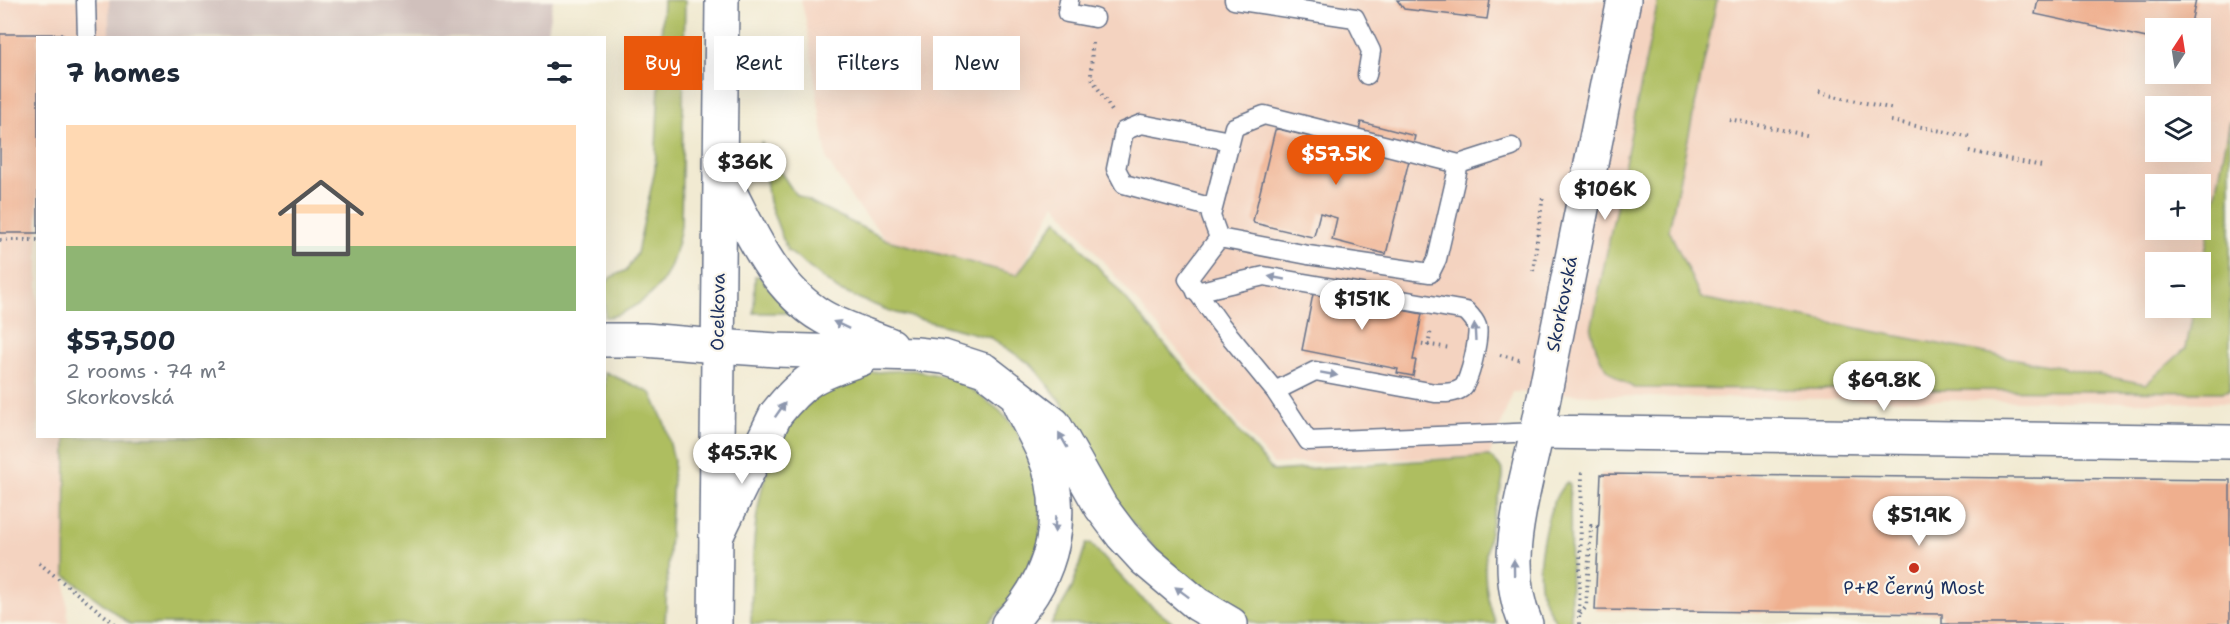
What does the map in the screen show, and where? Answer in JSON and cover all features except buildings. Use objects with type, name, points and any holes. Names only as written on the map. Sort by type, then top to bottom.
[{"type":"street","name":"Ocelkova","points":[[715,624],[722,0]]},
{"type":"street","name":"Skorkovská","points":[[1526,624],[1518,606],[1514,586],[1515,542],[1624,0]]},
{"type":"street","points":[[720,173],[765,257],[793,292],[822,316],[916,354]]},
{"type":"street","points":[[606,340],[645,340],[776,350],[916,354],[944,357],[973,366],[993,376],[1054,424],[1101,507],[1122,536],[1145,560],[1197,604],[1231,624]]},
{"type":"street","points":[[716,537],[776,414],[795,390],[820,373],[880,352]]},
{"type":"street","points":[[1008,624],[1023,608],[1043,574],[1055,535],[1056,518],[1054,496],[1043,453],[1012,391]]},
{"type":"street","points":[[1536,432],[2230,442]]},
{"type":"lane","points":[[86,0],[87,36]]},
{"type":"lane","points":[[1069,0],[1067,13],[1095,18]]},
{"type":"lane","points":[[1234,0],[1355,18],[1371,51],[1367,75]]},
{"type":"lane","points":[[1219,238],[1211,216],[1234,127],[1264,115],[1459,164],[1512,147]]},
{"type":"lane","points":[[1213,208],[1124,184],[1116,170],[1124,131],[1141,124],[1230,141]]},
{"type":"lane","points":[[1219,238],[1308,255],[1430,273],[1437,260],[1459,164]]},
{"type":"lane","points":[[1219,238],[1188,279],[1275,391],[1308,441],[1536,432]]},
{"type":"lane","points":[[1196,292],[1264,276],[1466,311],[1477,324],[1475,351],[1466,383],[1461,389],[1445,394],[1435,393],[1315,371],[1275,391]]},
{"type":"path","points":[[1092,37],[1091,77],[1124,131]]},
{"type":"path","points":[[1819,93],[1893,109]]},
{"type":"path","points":[[1729,119],[1811,136]]},
{"type":"path","points":[[1891,121],[1972,137]]},
{"type":"path","points":[[1969,151],[2042,166]]},
{"type":"path","points":[[0,240],[36,240]]},
{"type":"path","points":[[1416,343],[1457,348]]},
{"type":"path","points":[[1491,354],[1526,360]]},
{"type":"path","points":[[1579,624],[1582,469]]},
{"type":"path","points":[[1579,614],[1586,607],[1591,526],[1599,527]]},
{"type":"path","points":[[39,563],[116,624]]},
{"type":"shaded area","points":[[0,0],[109,0],[109,36],[36,36],[36,438],[67,438],[65,575],[68,624],[0,623]]},
{"type":"shaded area","points":[[109,0],[553,0],[546,36],[109,36]]},
{"type":"shaded area","points":[[801,0],[2230,0],[2230,403],[1648,397],[1513,392],[1489,456],[1273,464],[1055,204],[1017,276],[887,240],[854,202],[827,160],[816,90],[921,90],[921,36],[816,36],[816,87]]},
{"type":"green space","points":[[663,0],[685,0],[684,36],[661,36]]},
{"type":"green space","points":[[1658,0],[1717,0],[1669,230],[1701,298],[2146,384],[2186,348],[2192,318],[2211,318],[2211,252],[2205,252],[2207,240],[2211,240],[2211,221],[2230,121],[2230,390],[2221,392],[1634,388],[1615,376],[1604,365],[1597,352],[1591,330]]},
{"type":"green space","points":[[659,90],[683,90],[681,226],[672,264],[661,284],[643,301],[621,313],[606,317],[606,283],[611,277],[627,270],[637,253],[655,170]]},
{"type":"green space","points":[[761,142],[795,194],[887,240],[1017,275],[1057,219],[1273,471],[1489,456],[1498,463],[1503,473],[1485,565],[1487,593],[1496,624],[1257,624],[1245,619],[1174,570],[1098,483],[1062,403],[1032,365],[991,338],[892,312],[838,290],[787,250],[769,202]]},
{"type":"green space","points":[[755,276],[759,276],[790,310],[788,313],[754,313]]},
{"type":"green space","points":[[912,370],[949,377],[971,389],[999,410],[1015,427],[1042,486],[1040,542],[1015,596],[987,624],[751,624],[756,519],[763,485],[774,453],[790,424],[813,399],[845,380],[869,373]]},
{"type":"green space","points":[[606,372],[651,393],[665,424],[674,460],[665,624],[130,624],[65,575],[66,438],[606,438]]},
{"type":"green space","points":[[1567,482],[1570,485],[1571,624],[1557,624],[1541,590],[1539,574],[1542,546],[1549,516],[1554,502]]},
{"type":"green space","points":[[1090,543],[1140,597],[1174,624],[1051,624],[1072,588],[1086,544]]},
{"type":"place","name":"P+R Černý Most","points":[[1914,568]]}]
